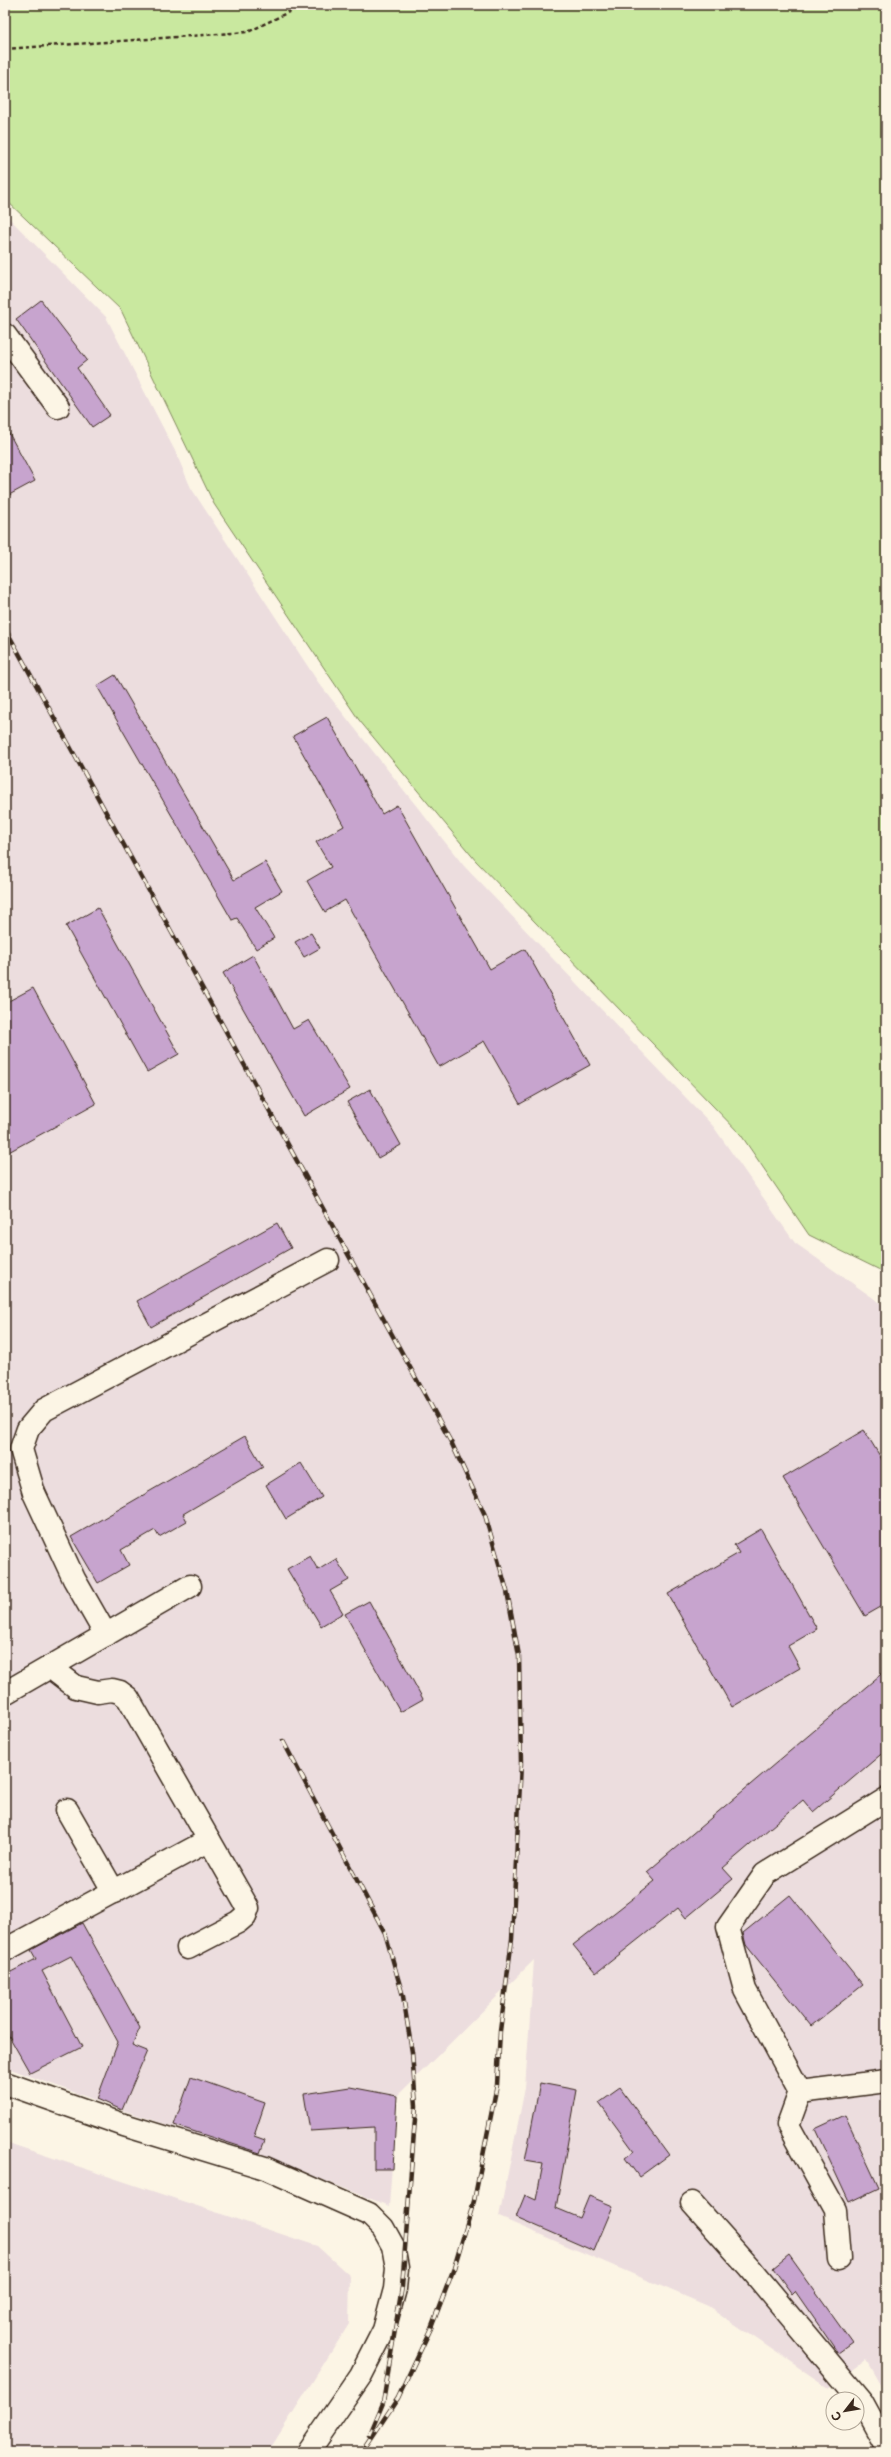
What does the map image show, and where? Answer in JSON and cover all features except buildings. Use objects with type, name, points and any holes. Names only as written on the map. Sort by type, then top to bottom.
[{"type":"lane","points":[[5,335],[58,407]]},
{"type":"lane","points":[[106,1634],[74,1579],[34,1493],[21,1449],[28,1429],[44,1410],[328,1260]]},
{"type":"lane","points":[[5,1693],[190,1586]]},
{"type":"lane","points":[[50,1667],[76,1687],[98,1692],[120,1692],[128,1698],[248,1908],[245,1916],[238,1922],[188,1948]]},
{"type":"lane","points":[[839,2258],[835,2210],[788,2125],[800,2092],[745,1990],[728,1927],[764,1874],[886,1799]]},
{"type":"lane","points":[[67,1810],[114,1892]]},
{"type":"lane","points":[[5,1950],[209,1840]]},
{"type":"lane","points":[[800,2092],[886,2082]]},
{"type":"lane","points":[[5,2083],[124,2125],[265,2168],[369,2214],[383,2228],[393,2246],[398,2268],[395,2289],[384,2330],[361,2375],[308,2452]]},
{"type":"lane","points":[[692,2203],[750,2268],[862,2402],[886,2446]]},
{"type":"path","points":[[5,49],[248,32],[304,5]]},
{"type":"shaded area","points":[[5,214],[106,317],[175,451],[191,488],[318,682],[464,866],[713,1126],[795,1243],[886,1307],[886,2395],[866,2360],[829,2388],[708,2306],[499,2217],[525,2088],[534,1960],[397,2096],[389,2206],[260,2155],[122,2110],[5,2067],[5,1960],[15,1954],[5,1935]]},
{"type":"shaded area","points":[[5,2142],[317,2246],[350,2276],[349,2324],[268,2452],[6,2452]]},
{"type":"green space","points":[[5,5],[886,5],[886,1273],[809,1235],[741,1135],[476,861],[359,720],[214,504],[121,310],[5,199]]},
{"type":"railway","points":[[5,628],[452,1444],[485,1515],[507,1591],[519,1656],[521,1764],[512,1939],[500,2031],[497,2085],[474,2201],[454,2268],[431,2328],[398,2398],[362,2452]]},
{"type":"railway","points":[[283,1741],[385,1933],[403,1996],[412,2052],[416,2106],[402,2287],[383,2403],[370,2434]]}]
